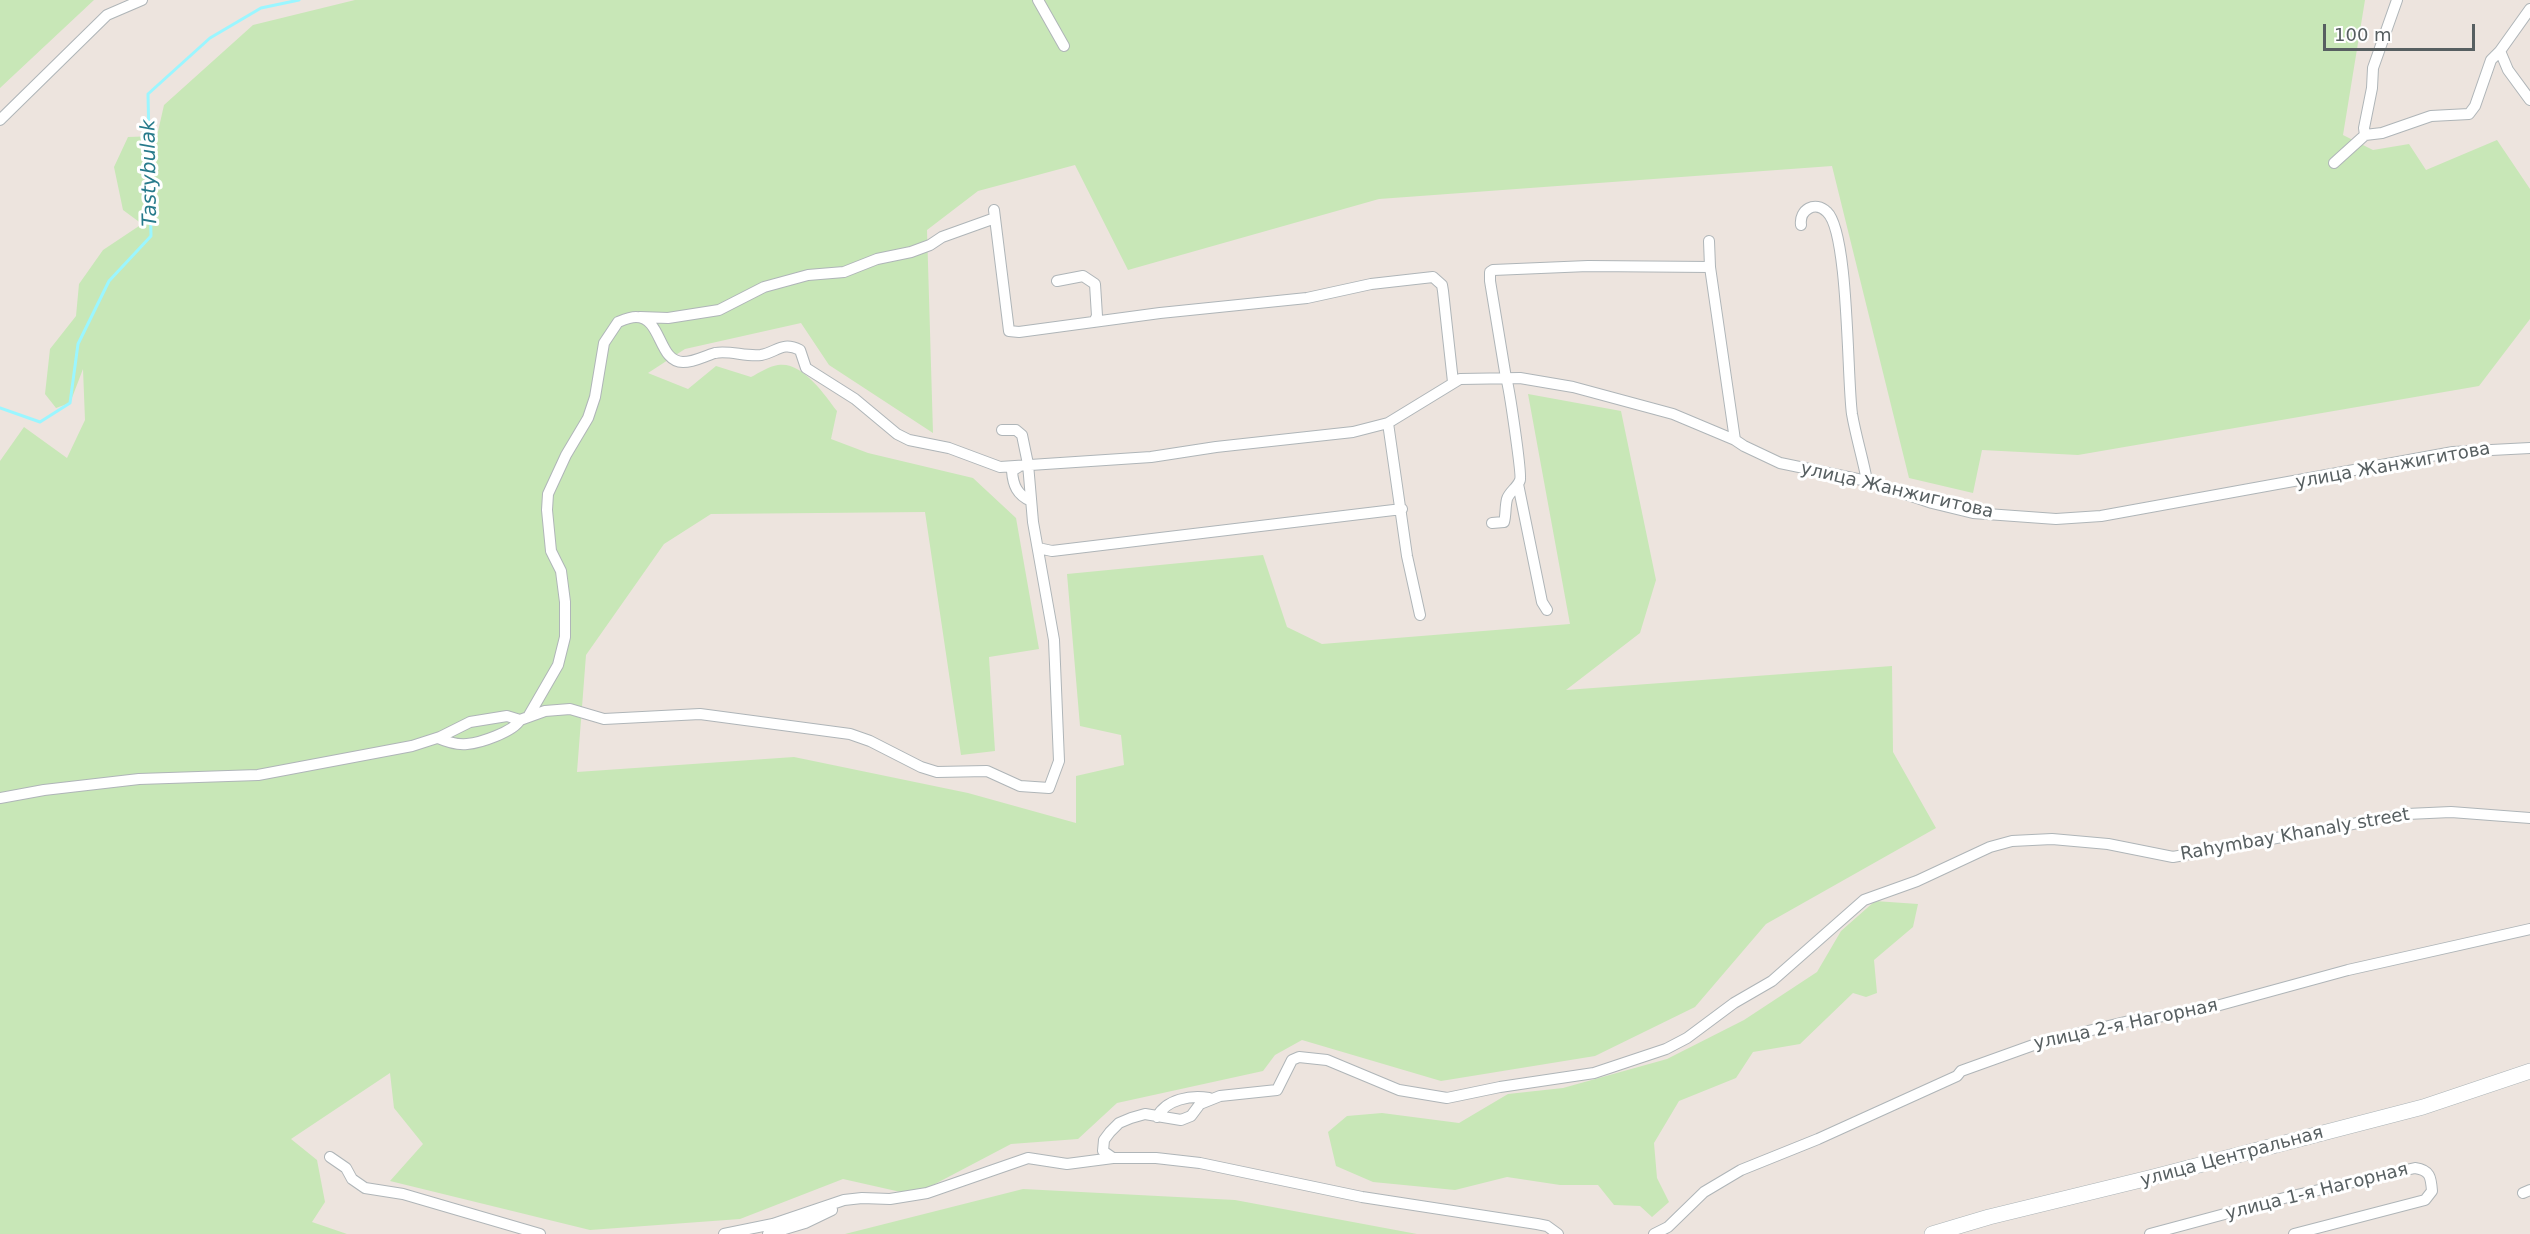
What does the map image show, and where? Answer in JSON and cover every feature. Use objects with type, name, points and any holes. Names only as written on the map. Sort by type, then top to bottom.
[{"type":"street","points":[[0,120],[107,15],[142,0]]},
{"type":"street","points":[[1038,0],[1064,46]]},
{"type":"street","points":[[2365,135],[2364,128],[2372,88],[2373,68],[2397,0]]},
{"type":"street","points":[[2334,164],[2346,150],[2365,135],[2382,133],[2431,116],[2469,114],[2475,106],[2491,60],[2530,9]]},
{"type":"street","points":[[2500,51],[2504,63]]},
{"type":"street","points":[[2491,60],[2500,58],[2530,100]]},
{"type":"street","points":[[1801,225],[1800,217],[1809,208],[1818,207],[1827,212],[1833,220],[1842,266],[1852,414],[1867,481]]},
{"type":"street","points":[[438,738],[457,744],[469,744],[495,736],[516,726],[524,719],[558,665],[565,637],[565,602],[561,571],[551,550],[547,510],[548,494],[566,455],[588,418],[595,397],[604,343],[618,321],[637,317],[668,318],[719,310],[764,287],[808,275],[844,272],[877,259],[911,252],[994,214],[1009,331],[1019,332],[1296,299],[1371,284],[1433,277],[1442,285],[1453,382],[1388,423],[1353,432],[1216,447],[1151,458],[1012,471],[1013,483],[1023,498],[1031,501]]},
{"type":"street","points":[[1709,241],[1710,267],[1735,440]]},
{"type":"street","points":[[1547,610],[1542,602],[1518,484],[1520,470],[1509,403],[1510,389],[1506,378],[1490,272],[1493,270],[1588,266],[1710,267]]},
{"type":"street","points":[[1057,281],[1083,276],[1095,284],[1097,316],[1094,322]]},
{"type":"street","points":[[637,317],[649,322],[672,359],[681,362],[698,360],[714,353],[761,355],[775,348],[795,347],[800,350],[806,368],[838,387],[880,418],[897,434],[909,440],[949,448],[994,465],[1025,468]]},
{"type":"street","name":"улица Жанжигитова","points":[[1453,382],[1466,378],[1533,379],[1616,398],[1679,416],[1795,467],[1867,481],[1932,503],[1973,513],[2035,518],[2082,519],[2453,452],[2530,448]]},
{"type":"street","points":[[1388,423],[1407,556],[1420,615]]},
{"type":"street","points":[[0,798],[44,790],[140,779],[258,775],[412,746],[438,738],[470,722],[507,716],[524,719],[546,711],[570,709],[604,719],[679,714],[736,718],[850,734],[870,741],[921,767],[937,772],[987,771],[1020,786],[1049,788],[1059,761],[1054,640],[1025,468],[1022,435],[1016,430],[1002,430]]},
{"type":"street","points":[[1492,523],[1504,522],[1508,497],[1518,484]]},
{"type":"street","points":[[1038,548],[1052,551],[1402,509]]},
{"type":"street","name":"Rahymbay Khanaly street","points":[[1213,1099],[1277,1090],[1292,1060],[1299,1057],[1327,1060],[1399,1090],[1446,1098],[1500,1087],[1594,1073],[1666,1049],[1687,1038],[1734,1003],[1773,981],[1864,900],[1917,881],[1990,847],[2012,841],[2052,839],[2108,844],[2173,857],[2414,813],[2451,812],[2530,818]]},
{"type":"street","name":"улица 2-я Нагорная","points":[[1654,1234],[1668,1227],[1704,1192],[1741,1170],[1915,1096],[1957,1076],[1961,1071],[2021,1048],[2129,1021],[2198,1011],[2348,970],[2530,929]]},
{"type":"street","name":"улица Центральная","points":[[1932,1234],[1989,1217],[2423,1107],[2530,1071]]},
{"type":"street","points":[[1156,1117],[1160,1110],[1179,1100],[1199,1096],[1213,1099]]},
{"type":"street","points":[[1113,1158],[1102,1151],[1104,1140],[1119,1123],[1145,1114],[1181,1120],[1191,1116],[1200,1104],[1213,1099]]},
{"type":"street","points":[[330,1157],[346,1168],[352,1179],[365,1188],[403,1194],[540,1234]]},
{"type":"street","points":[[724,1234],[773,1224],[844,1200],[890,1199],[927,1193],[1028,1158],[1067,1164],[1113,1158],[1156,1158],[1223,1167],[1362,1197],[1537,1224],[1547,1226],[1558,1234]]},
{"type":"street","name":"улица 1-я Нагорная","points":[[2150,1234],[2288,1197],[2415,1168],[2423,1169],[2429,1175],[2432,1191],[2425,1200],[2294,1234]]},
{"type":"street","points":[[768,1234],[805,1223],[844,1200]]},
{"type":"green space","points":[[0,0],[94,0],[0,88]]},
{"type":"green space","points":[[355,0],[2365,0],[2343,135],[2373,150],[2409,144],[2426,170],[2497,140],[2530,189],[2530,319],[2479,386],[2078,455],[1982,450],[1973,493],[1909,478],[1832,166],[1379,199],[1128,270],[1075,165],[978,191],[927,230],[933,433],[829,365],[801,323],[685,349],[648,373],[688,389],[716,366],[751,377],[778,365],[796,368],[812,380],[837,411],[831,439],[868,453],[973,478],[1016,518],[1039,649],[989,657],[995,751],[961,755],[925,512],[711,514],[664,544],[586,655],[577,772],[794,757],[968,793],[1076,823],[1076,776],[1124,765],[1121,735],[1080,726],[1067,574],[1263,555],[1287,627],[1322,644],[1570,624],[1528,394],[1621,411],[1656,580],[1640,633],[1566,690],[1892,666],[1893,752],[1936,828],[1766,924],[1695,1007],[1595,1056],[1441,1081],[1302,1040],[1275,1055],[1263,1071],[1117,1103],[1078,1139],[1011,1144],[914,1195],[843,1179],[740,1219],[590,1230],[390,1181],[423,1144],[394,1108],[390,1073],[291,1139],[317,1160],[325,1202],[312,1222],[347,1234],[0,1234],[0,461],[24,427],[67,458],[85,420],[83,369],[70,403],[56,408],[45,394],[50,349],[76,316],[79,284],[103,250],[142,224],[123,210],[114,167],[128,137],[157,136],[164,105],[253,25]]},
{"type":"green space","points":[[1875,901],[1918,904],[1913,927],[1874,960],[1877,993],[1866,997],[1853,993],[1800,1044],[1753,1052],[1736,1078],[1679,1101],[1654,1143],[1657,1178],[1669,1202],[1652,1217],[1640,1206],[1614,1205],[1598,1185],[1560,1185],[1507,1177],[1455,1190],[1373,1182],[1336,1166],[1328,1132],[1347,1116],[1382,1113],[1459,1123],[1508,1094],[1563,1088],[1667,1059],[1744,1020],[1817,972],[1841,931]]},
{"type":"green space","points":[[1023,1189],[1235,1200],[1417,1234],[845,1234]]},
{"type":"waterway","name":"Tastybulak","points":[[0,408],[40,422],[70,403],[78,344],[109,281],[151,236],[148,94],[210,38],[261,8],[299,0]]}]
